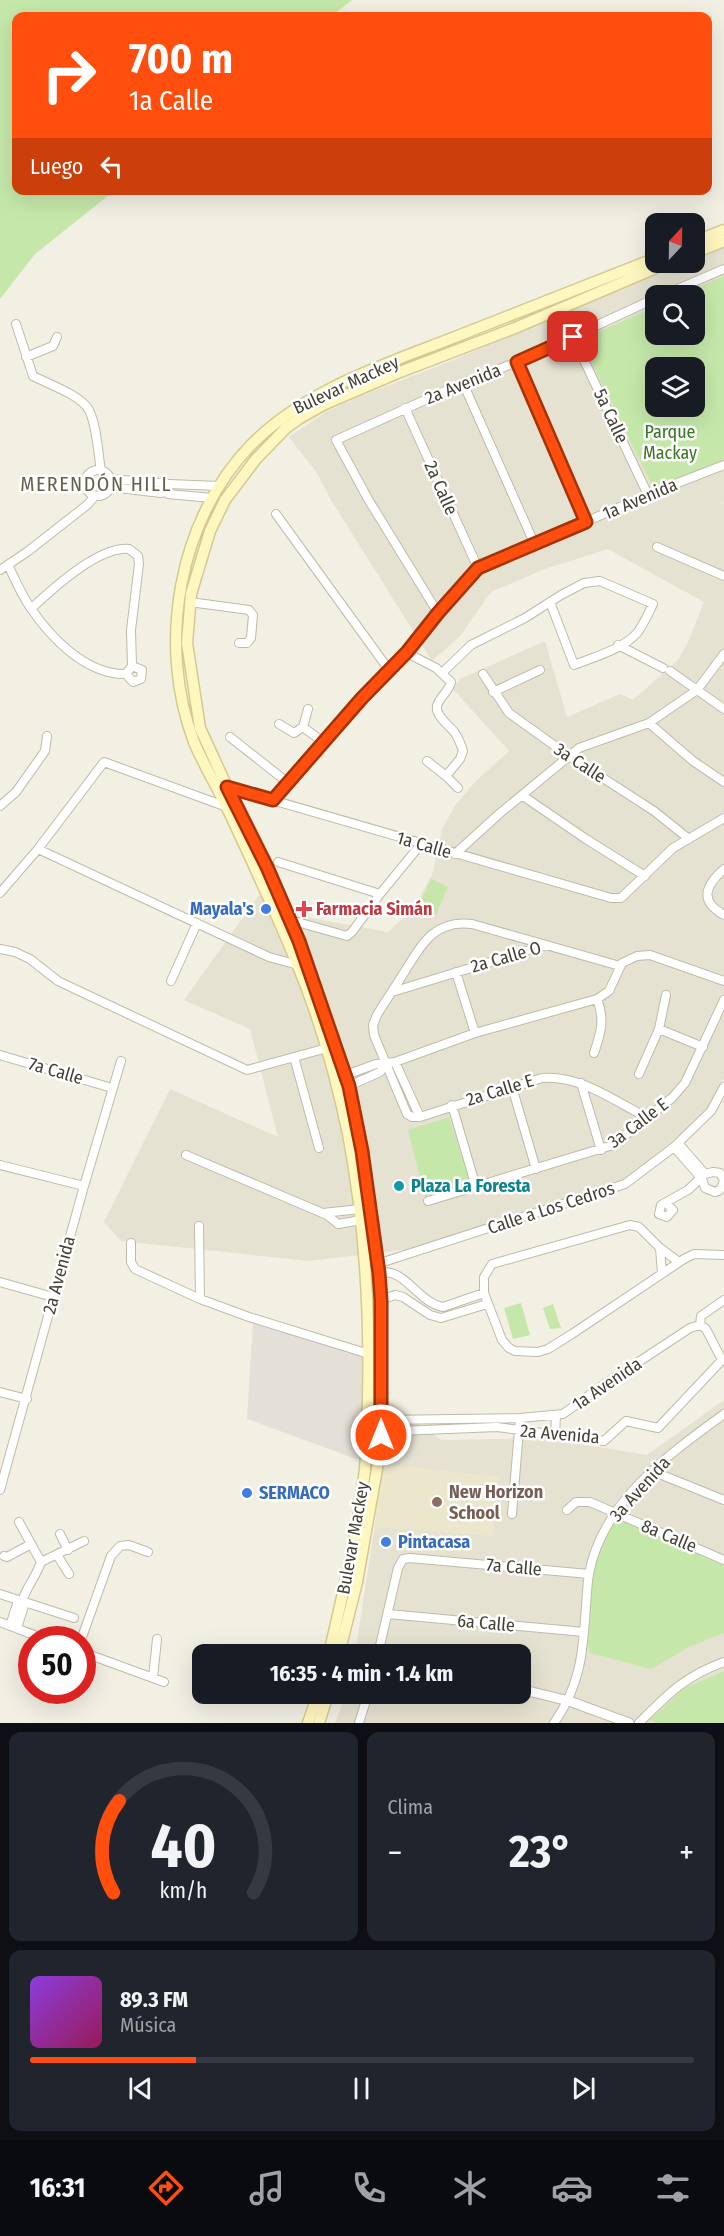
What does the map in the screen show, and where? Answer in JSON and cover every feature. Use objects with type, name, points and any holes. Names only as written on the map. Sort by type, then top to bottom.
[{"type":"main road","points":[[705,238],[724,230]]},
{"type":"main road","points":[[705,249],[724,241]]},
{"type":"main road","name":"Bulevar Mackey","points":[[330,1644],[346,1580],[365,1467],[369,1354],[362,1151],[348,1081],[290,920],[200,728],[187,643],[190,602],[210,531],[225,493],[250,446],[288,412],[349,380],[645,262]]},
{"type":"main road","name":"Bulevar Mackey","points":[[225,493],[286,428],[325,404],[400,372],[515,328],[645,273]]},
{"type":"main road","points":[[212,498],[225,493]]},
{"type":"main road","name":"Bulevar Mackey","points":[[212,498],[194,538],[178,597],[176,644],[185,708],[195,743],[227,807],[298,965],[327,1048],[348,1135],[364,1217],[378,1268],[381,1300],[381,1435],[357,1582],[342,1644]]},
{"type":"main road","points":[[308,1723],[316,1704]]},
{"type":"main road","points":[[313,1723],[318,1704]]},
{"type":"main road","points":[[319,1723],[325,1704]]},
{"type":"street","points":[[687,285],[724,269]]},
{"type":"street","name":"2a Avenida","points":[[438,613],[368,499],[336,440],[463,383],[517,362],[645,302]]},
{"type":"street","points":[[16,324],[33,376],[69,393],[88,409],[96,437],[101,471],[110,483],[164,493],[212,498]]},
{"type":"street","points":[[26,357],[53,346],[57,337]]},
{"type":"street","name":"5a Calle","points":[[573,337],[648,495]]},
{"type":"street","points":[[517,362],[586,522]]},
{"type":"street","points":[[463,383],[535,545]]},
{"type":"street","name":"2a Calle","points":[[405,408],[478,568]]},
{"type":"street","name":"1a Avenida","points":[[273,800],[407,652],[478,568],[724,465]]},
{"type":"street","points":[[95,496],[86,490],[85,481],[92,471],[101,471]]},
{"type":"street","points":[[110,483],[165,484],[225,493]]},
{"type":"street","points":[[0,570],[27,552],[87,505],[95,496],[105,494],[110,483]]},
{"type":"street","points":[[276,514],[389,670]]},
{"type":"street","points":[[657,547],[724,576]]},
{"type":"street","points":[[8,565],[31,609],[51,633],[78,658],[117,675],[126,674],[132,666],[130,630],[139,564],[138,556],[134,551],[123,548],[113,550],[49,592],[31,609]]},
{"type":"street","points":[[442,673],[471,645],[525,618],[550,602],[584,583],[600,581],[653,604],[635,635],[574,665],[550,602]]},
{"type":"street","points":[[190,602],[249,610],[253,615],[251,639],[247,643],[239,643]]},
{"type":"street","points":[[618,645],[666,669],[724,709]]},
{"type":"street","points":[[407,652],[442,673],[451,682],[436,708],[438,714],[455,733],[464,751],[446,776]]},
{"type":"street","points":[[455,854],[499,814],[579,748],[649,723],[697,690],[724,654]]},
{"type":"street","points":[[126,674],[133,682],[141,679],[142,670],[132,666]]},
{"type":"street","points":[[493,692],[540,670]]},
{"type":"street","name":"3a Calle","points":[[483,674],[509,713],[569,756],[654,811],[689,839]]},
{"type":"street","points":[[279,724],[294,733],[303,727],[308,709]]},
{"type":"street","points":[[649,723],[693,761],[724,782]]},
{"type":"street","points":[[303,727],[324,742]]},
{"type":"street","points":[[0,806],[16,792],[45,751],[47,736]]},
{"type":"street","points":[[230,737],[287,782]]},
{"type":"street","points":[[427,761],[458,788]]},
{"type":"street","points":[[0,893],[38,849],[104,762],[227,807]]},
{"type":"street","name":"1a Calle","points":[[227,787],[611,898],[621,898],[645,876]]},
{"type":"street","points":[[523,796],[645,876],[673,848],[724,819]]},
{"type":"street","points":[[290,920],[347,936],[420,844]]},
{"type":"street","points":[[38,849],[269,957],[298,965]]},
{"type":"street","points":[[278,862],[380,894]]},
{"type":"street","points":[[724,869],[713,879],[707,896],[714,910],[724,915]]},
{"type":"street","points":[[171,981],[197,923]]},
{"type":"street","points":[[395,1062],[420,1117],[407,1114],[374,1035],[373,1024],[420,946],[434,932],[450,924],[472,924],[548,944]]},
{"type":"street","name":"2a Calle O","points":[[392,992],[548,944],[620,966]]},
{"type":"street","points":[[0,949],[15,952],[30,959],[58,981],[247,1070],[327,1048]]},
{"type":"street","points":[[348,1081],[380,1072],[386,1064],[474,1033],[597,999],[609,992],[624,961],[637,956],[651,955],[724,981]]},
{"type":"street","points":[[456,972],[474,1033]]},
{"type":"street","points":[[639,1074],[659,1029],[666,995]]},
{"type":"street","points":[[594,1053],[603,1022],[602,1011],[597,999]]},
{"type":"street","name":"3a Calle E","points":[[428,1201],[613,1145],[672,1098],[685,1083],[724,1000]]},
{"type":"street","points":[[659,1029],[703,1047]]},
{"type":"street","name":"7a Calle","points":[[0,1055],[112,1088]]},
{"type":"street","points":[[294,1057],[319,1148]]},
{"type":"street","name":"2a Avenida","points":[[0,1490],[121,1061]]},
{"type":"street","name":"2a Calle E","points":[[420,1117],[542,1078],[554,1077],[581,1083],[646,1117]]},
{"type":"street","points":[[581,1083],[601,1150]]},
{"type":"street","points":[[512,1087],[536,1168]]},
{"type":"street","name":"Calle a Los Cedros","points":[[378,1268],[625,1184],[676,1145],[711,1111],[724,1087]]},
{"type":"street","points":[[452,1105],[476,1187]]},
{"type":"street","points":[[666,1203],[688,1190],[703,1177],[713,1172],[723,1176],[720,1190],[715,1192],[705,1188],[703,1177],[676,1145]]},
{"type":"street","points":[[186,1155],[321,1213],[338,1224],[364,1217]]},
{"type":"street","points":[[0,1165],[84,1186]]},
{"type":"street","points":[[321,1213],[364,1217]]},
{"type":"street","points":[[679,1262],[660,1248],[639,1227],[630,1225],[492,1264],[484,1277],[484,1293],[502,1340],[509,1348],[515,1351],[538,1352],[548,1349],[694,1254],[724,1255]]},
{"type":"street","points":[[199,1226],[200,1299]]},
{"type":"street","points":[[131,1243],[131,1262],[135,1269],[200,1299],[249,1317],[369,1354]]},
{"type":"street","points":[[660,1248],[662,1274]]},
{"type":"street","points":[[378,1268],[395,1273],[426,1301],[444,1307],[484,1293]]},
{"type":"street","points":[[0,1282],[53,1297]]},
{"type":"street","points":[[381,1300],[395,1295],[403,1297],[430,1315],[441,1318],[487,1304]]},
{"type":"street","points":[[700,1325],[701,1316],[724,1300]]},
{"type":"street","name":"2a Avenida","points":[[381,1435],[398,1432],[493,1428],[604,1441],[626,1421],[658,1428],[722,1360],[706,1329],[700,1325]]},
{"type":"street","name":"1a Avenida","points":[[381,1420],[519,1418],[563,1414],[690,1328],[700,1325]]},
{"type":"street","points":[[0,1392],[27,1399]]},
{"type":"street","name":"3a Avenida","points":[[554,1723],[569,1701],[582,1659],[589,1574],[601,1538],[615,1513],[652,1470],[724,1414]]},
{"type":"street","points":[[555,1435],[556,1415]]},
{"type":"street","points":[[493,1418],[493,1428]]},
{"type":"street","points":[[512,1514],[519,1418]]},
{"type":"street","points":[[446,1430],[462,1419]]},
{"type":"street","points":[[366,1437],[381,1420]]},
{"type":"street","points":[[652,1470],[724,1500]]},
{"type":"street","name":"8a Calle","points":[[567,1510],[576,1502],[590,1502],[724,1560]]},
{"type":"street","points":[[13,1627],[24,1606],[22,1601],[28,1584],[36,1578],[41,1562],[19,1522]]},
{"type":"street","points":[[60,1534],[68,1550]]},
{"type":"street","points":[[41,1562],[84,1541]]},
{"type":"street","points":[[3,1556],[7,1557],[31,1544]]},
{"type":"street","points":[[86,1626],[111,1556],[120,1546],[129,1545],[148,1552]]},
{"type":"street","points":[[57,1555],[69,1574]]},
{"type":"street","name":"7a Calle","points":[[388,1614],[398,1568],[403,1559],[589,1574]]},
{"type":"street","points":[[0,1594],[74,1618]]},
{"type":"street","points":[[380,1644],[388,1614]]},
{"type":"street","name":"6a Calle","points":[[388,1614],[584,1632]]},
{"type":"street","points":[[0,1622],[18,1629]]},
{"type":"street","points":[[153,1678],[157,1639]]},
{"type":"street","points":[[96,1657],[164,1682]]},
{"type":"street","points":[[639,1723],[679,1684],[724,1662]]},
{"type":"street","points":[[531,1692],[569,1701],[629,1723]]},
{"type":"street","points":[[359,1723],[365,1704]]},
{"type":"shaded area","points":[[724,246],[724,502],[717,505],[724,503],[724,1078],[706,1113],[628,1178],[605,1189],[409,1249],[309,1261],[121,1241],[104,1222],[170,1089],[278,1137],[250,1029],[184,1000],[259,895],[294,915],[388,932],[413,909],[432,875],[442,829],[456,804],[477,780],[509,751],[452,688],[460,679],[545,641],[567,717],[620,694],[633,700],[678,660],[704,602],[608,549],[542,570],[491,592],[460,636],[432,661],[331,500],[317,473],[289,437],[326,412],[661,273],[705,273],[705,254]]},
{"type":"shaded area","points":[[253,1323],[367,1357],[360,1459],[247,1419]]},
{"type":"shaded area","points":[[386,1399],[441,1440],[543,1438],[647,1455],[724,1400],[724,1723],[335,1723],[342,1704],[531,1704],[531,1644],[357,1644],[388,1441]]},
{"type":"shaded area","name":"New Horizon School","points":[[382,1464],[499,1477],[493,1536],[375,1527]]},
{"type":"green space","points":[[0,0],[352,0],[337,12],[12,12],[12,195],[109,195],[35,254],[0,299]]},
{"type":"green space","name":"Parque Mackay","points":[[724,276],[724,460],[653,487],[580,340],[645,311],[645,345],[705,345],[705,285],[703,285]]},
{"type":"green space","points":[[431,879],[448,887],[436,915],[418,907]]},
{"type":"green space","points":[[449,1117],[471,1185],[425,1197],[408,1130]]},
{"type":"green space","points":[[521,1303],[530,1335],[513,1339],[504,1308]]},
{"type":"green space","points":[[553,1304],[561,1328],[550,1329],[543,1308]]},
{"type":"green space","points":[[616,1516],[724,1562],[724,1633],[689,1647],[651,1669],[590,1653],[584,1632],[589,1574]]},
{"type":"green space","points":[[724,1671],[724,1723],[657,1723],[650,1720],[683,1689]]},
{"type":"place","name":"Mayala's","points":[[266,909]]},
{"type":"place","name":"Farmacia Simán","points":[[304,909]]},
{"type":"place","name":"Plaza La Foresta","points":[[399,1186]]},
{"type":"place","name":"SERMACO","points":[[247,1493]]},
{"type":"place","name":"New Horizon School","points":[[437,1502]]},
{"type":"place","name":"Pintacasa","points":[[386,1542]]},
{"type":"district","name":"MERENDÓN HILL","points":[[96,484]]},
{"type":"route","points":[[381,1435],[379,1273],[362,1151],[349,1086],[299,941],[267,867],[227,787],[273,800],[362,698],[407,652],[478,568],[586,522],[517,362],[573,337]]}]
